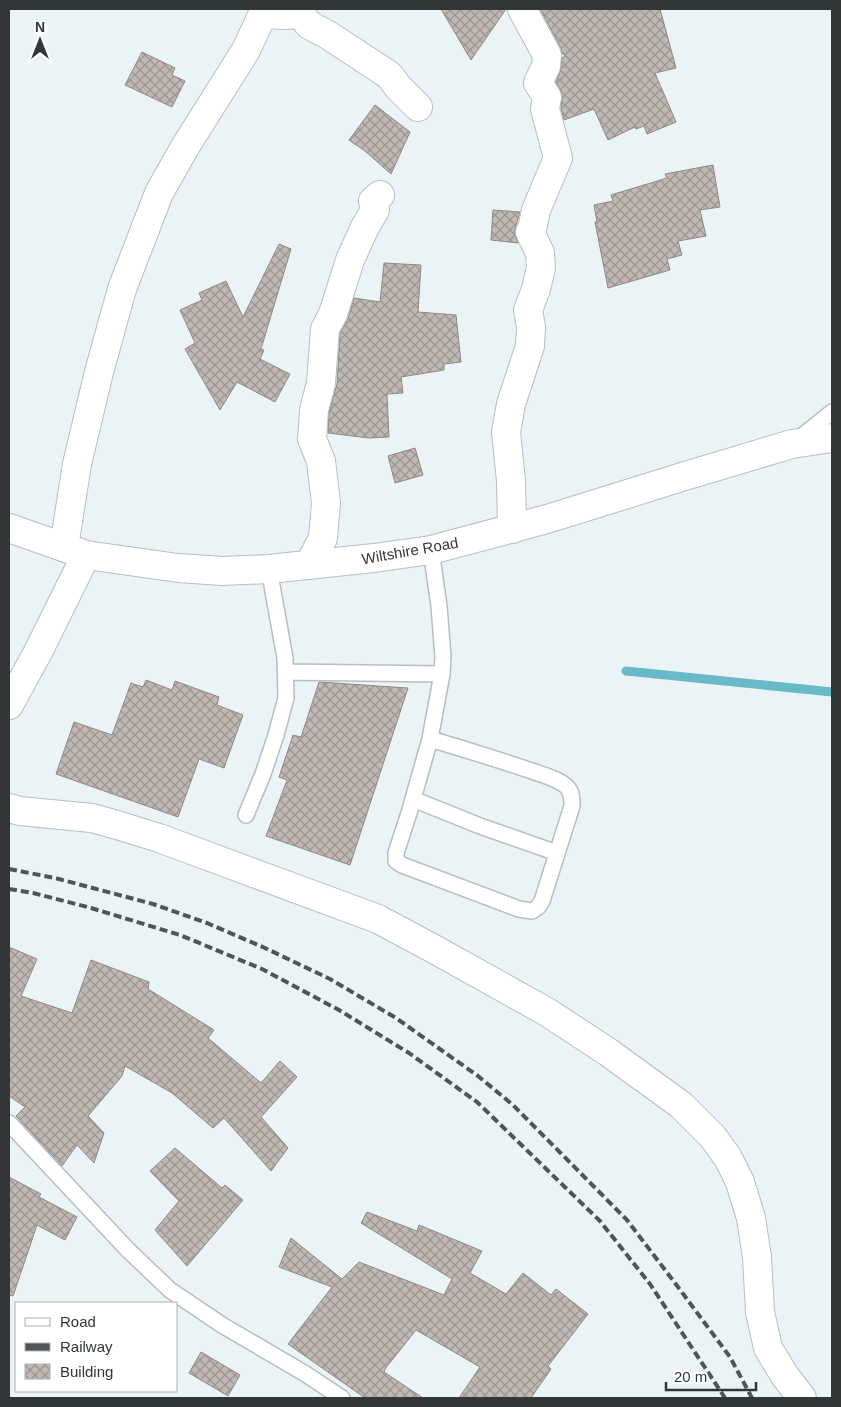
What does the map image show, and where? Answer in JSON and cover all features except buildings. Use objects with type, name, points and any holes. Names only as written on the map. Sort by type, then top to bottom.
[{"type":"street","points":[[512,529],[511,481],[506,432],[511,404],[530,346],[531,327],[528,310],[536,290],[541,268],[540,253],[530,232],[536,210],[558,158],[545,109],[547,97],[538,83],[546,66],[547,55],[522,9]]},
{"type":"street","points":[[9,705],[38,652],[75,551],[77,464],[99,372],[122,290],[159,193],[185,146],[246,50],[264,11],[285,15],[301,14],[310,25],[390,75],[398,87],[418,107]]},
{"type":"street","points":[[309,565],[323,538],[326,503],[321,461],[312,439],[314,410],[321,383],[325,329],[334,314],[350,260],[364,227],[376,210],[373,201],[380,195]]},
{"type":"street","name":"Wiltshire Road","points":[[9,528],[75,551],[178,568],[222,571],[309,565],[430,550],[512,529],[792,444],[832,438]]},
{"type":"street","points":[[9,808],[20,811],[92,818],[117,825],[159,838],[378,920],[547,1012],[608,1052],[681,1105],[713,1137],[728,1158],[740,1182],[751,1218],[757,1256],[760,1312],[768,1348],[785,1376],[802,1398]]},
{"type":"lane","points":[[792,444],[832,412]]},
{"type":"lane","points":[[430,550],[439,606],[443,657],[442,674],[430,739],[396,853],[396,861],[402,865],[519,909],[532,911],[538,908],[542,901],[572,806],[571,796],[566,786],[541,774],[430,739]]},
{"type":"lane","points":[[246,815],[263,774],[286,698],[285,658],[269,569]]},
{"type":"lane","points":[[286,672],[442,674]]},
{"type":"lane","points":[[413,799],[480,826],[557,853]]},
{"type":"lane","points":[[9,1122],[128,1250],[170,1290],[222,1325],[304,1373],[342,1398]]},
{"type":"waterway","points":[[626,671],[832,692]]},
{"type":"railway","points":[[9,869],[55,878],[153,904],[207,923],[265,948],[330,979],[396,1018],[478,1076],[513,1105],[627,1220],[730,1357],[752,1398]]},
{"type":"railway","points":[[9,889],[33,893],[91,908],[180,935],[262,969],[339,1010],[409,1053],[477,1102],[600,1221],[650,1284],[725,1398]]}]
